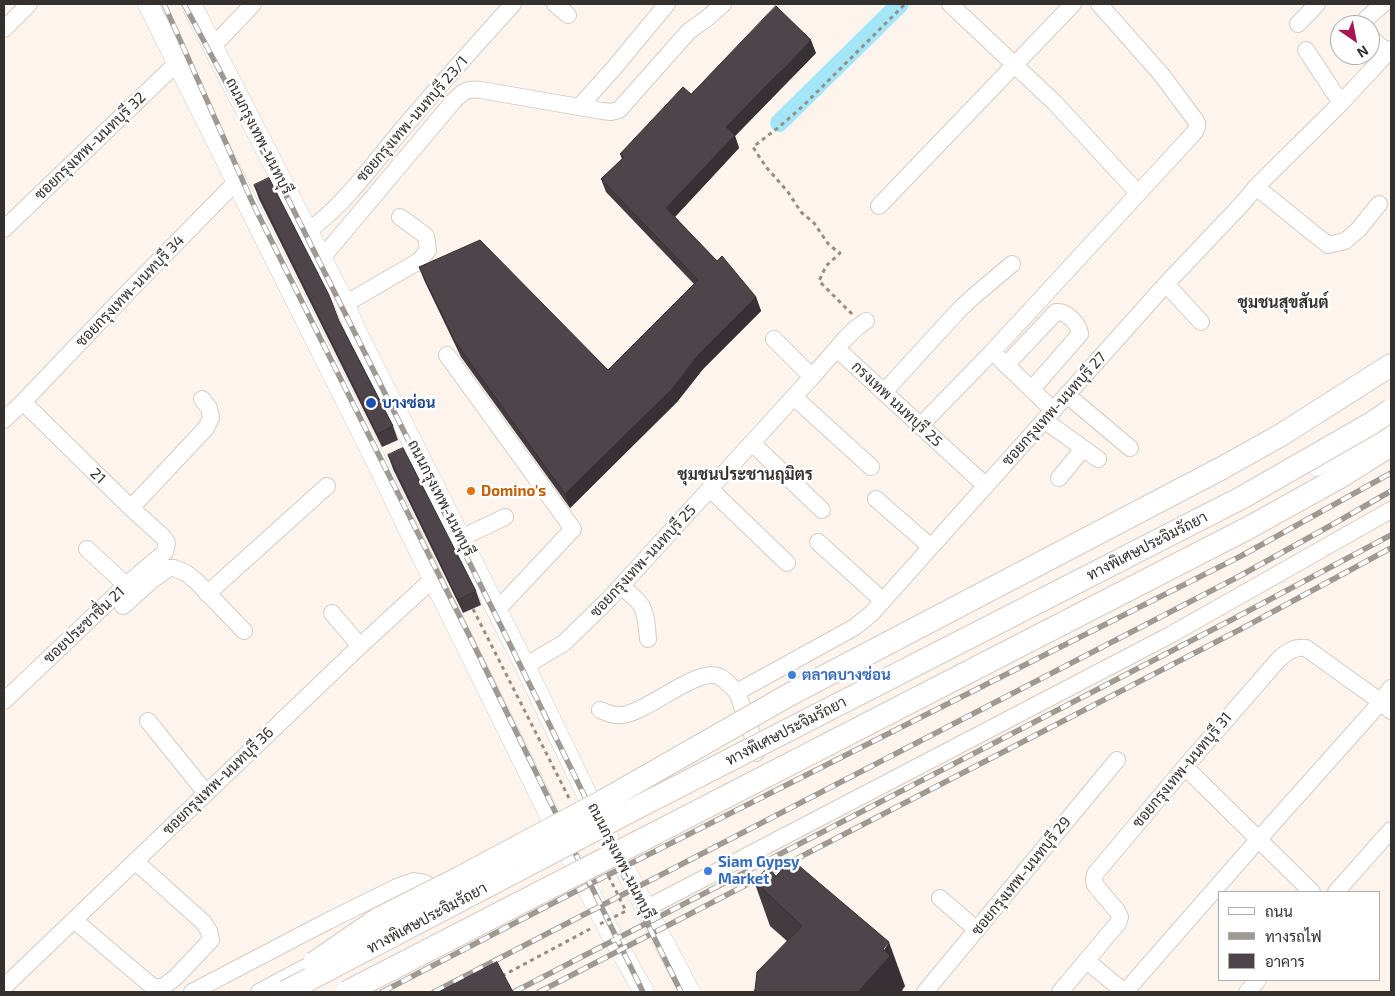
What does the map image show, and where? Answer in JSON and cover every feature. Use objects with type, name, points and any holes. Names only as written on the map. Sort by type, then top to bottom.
[{"type":"highway","points":[[272,992],[378,919],[461,877],[604,800],[787,696],[1222,468],[1281,435],[1391,365]]},
{"type":"highway","name":"ทางพิเศษประจิมรัถยา","points":[[285,992],[638,807],[1243,497],[1372,423],[1391,410]]},
{"type":"highway","name":"ทางพิเศษประจิมรัถยา","points":[[347,992],[1250,527],[1340,477],[1387,433]]},
{"type":"main road","name":"ถนนกรุงเทพ-นนทบุรี","points":[[148,4],[237,181],[396,454],[461,538],[601,824],[690,992]]},
{"type":"main road","name":"ถนนกรุงเทพ-นนทบุรี","points":[[191,4],[345,304],[396,454],[408,528],[562,840],[644,992]]},
{"type":"main road","points":[[562,840],[756,753],[1186,532],[1387,433]]},
{"type":"street","points":[[4,29],[29,4]]},
{"type":"street","points":[[214,48],[217,42],[253,4]]},
{"type":"street","name":"ซอยกรุงเทพ-นนทบุรี 23/1","points":[[308,231],[319,223],[348,194],[444,81],[513,4]]},
{"type":"street","points":[[555,4],[568,15]]},
{"type":"street","points":[[579,107],[667,4]]},
{"type":"street","points":[[321,259],[452,102],[465,91],[471,88],[611,112],[619,110],[689,30],[723,4]]},
{"type":"street","points":[[950,4],[1055,103],[1138,193]]},
{"type":"street","points":[[879,206],[1073,4]]},
{"type":"street","points":[[920,426],[992,352],[1198,128],[1198,124],[1161,74],[1100,4]]},
{"type":"street","points":[[1298,24],[1317,4]]},
{"type":"street","points":[[1371,15],[1383,4]]},
{"type":"street","points":[[1306,50],[1341,103]]},
{"type":"street","name":"ซอยกรุงเทพ-นนทบุรี 27","points":[[737,692],[854,627],[872,613],[1166,284],[1256,187],[1341,103],[1390,51]]},
{"type":"street","name":"ซอยกรุงเทพ-นนทบุรี 32","points":[[4,229],[177,63]]},
{"type":"street","name":"ซอยกรุงเทพ-นนทบุรี 34","points":[[11,408],[237,181]]},
{"type":"street","points":[[1256,187],[1328,245],[1345,241],[1358,230],[1378,204]]},
{"type":"street","points":[[345,304],[419,260],[428,250],[426,236],[400,217]]},
{"type":"street","points":[[884,392],[960,309],[1012,264]]},
{"type":"street","points":[[1166,284],[1201,322]]},
{"type":"street","points":[[1006,365],[1056,312],[1071,318],[1079,328],[1080,334],[1032,389]]},
{"type":"street","points":[[774,339],[812,378],[856,328],[861,319]]},
{"type":"street","name":"กรงเทพ นนทบุรี 25","points":[[837,349],[986,486]]},
{"type":"street","points":[[992,352],[1032,389],[1049,415],[1083,448],[1098,459]]},
{"type":"street","points":[[447,355],[573,529],[497,610]]},
{"type":"street","name":"ซอยกรุงเทพ-นนทบุรี 25","points":[[525,666],[564,643],[581,628],[812,378]]},
{"type":"street","points":[[1067,395],[1130,448]]},
{"type":"street","points":[[794,397],[871,467]]},
{"type":"street","points":[[131,508],[206,428],[212,418],[209,408],[202,399]]},
{"type":"street","name":"21","points":[[11,408],[163,537],[167,543],[165,552]]},
{"type":"street","points":[[752,443],[822,510]]},
{"type":"street","points":[[1059,478],[1083,448]]},
{"type":"street","points":[[207,594],[327,486]]},
{"type":"street","points":[[710,489],[787,564]]},
{"type":"street","points":[[876,499],[931,547]]},
{"type":"street","points":[[645,909],[1172,634],[1391,510]]},
{"type":"street","points":[[461,538],[505,517]]},
{"type":"street","points":[[818,542],[882,600]]},
{"type":"street","points":[[87,549],[126,585]]},
{"type":"street","name":"ซอยประชาชื่น 21","points":[[4,701],[126,585],[146,576],[165,552]]},
{"type":"street","points":[[123,606],[146,576],[174,568],[186,573],[196,581],[244,631]]},
{"type":"street","name":"ซอยกรุงเทพ-นนทบุรี 36","points":[[5,986],[360,646],[434,578]]},
{"type":"street","points":[[621,586],[643,608],[646,617],[648,639]]},
{"type":"street","points":[[332,613],[360,646]]},
{"type":"street","name":"ซอยกรุงเทพ-นนทบุรี 31","points":[[1060,992],[1118,923],[1120,917],[1095,885],[1095,874],[1185,767],[1288,651],[1298,647],[1306,648],[1386,707]]},
{"type":"street","points":[[600,710],[611,715],[623,715],[638,710],[691,681],[708,674],[720,676],[737,692],[752,734],[756,753]]},
{"type":"street","points":[[1087,961],[1125,992],[1258,840],[1386,707],[1391,688]]},
{"type":"street","points":[[148,721],[206,793]]},
{"type":"street","name":"ซอยกรุงเทพ-นนทบุรี 29","points":[[925,992],[1117,760]]},
{"type":"street","points":[[1185,767],[1311,891]]},
{"type":"street","points":[[1337,891],[1391,830]]},
{"type":"street","points":[[259,992],[440,896],[562,840]]},
{"type":"street","points":[[74,920],[153,987],[163,987],[176,977],[211,940],[209,931],[203,922],[135,861]]},
{"type":"street","points":[[192,992],[397,887],[414,881],[425,883],[440,896]]},
{"type":"street","points":[[940,898],[977,930]]},
{"type":"street","points":[[1247,992],[1257,981]]},
{"type":"path","points":[[861,319],[819,281],[826,266],[840,253],[829,246],[814,223],[801,212],[788,192],[766,167],[752,147],[779,128],[904,4]]},
{"type":"path","points":[[473,609],[572,804]]},
{"type":"path","points":[[600,924],[626,911],[608,875]]},
{"type":"path","points":[[502,976],[592,929]]},
{"type":"building","points":[[776,6],[811,40],[726,127],[735,135],[666,208],[717,261],[722,256],[756,297],[698,355],[672,389],[565,494],[456,343],[419,267],[480,240],[608,370],[698,280],[601,179],[624,157],[620,154],[683,87],[691,94]]},
{"type":"building","points":[[269,178],[393,426],[377,434],[254,185]]},
{"type":"building","points":[[403,448],[476,591],[458,600],[388,455]]},
{"type":"building","points":[[791,859],[889,942],[883,949],[890,956],[858,992],[753,992],[755,990],[757,972],[802,926],[754,881],[767,868],[776,876]]},
{"type":"building","points":[[497,962],[513,992],[439,992]]},
{"type":"waterway","points":[[779,123],[900,4]]},
{"type":"railway","points":[[164,4],[254,206],[468,633],[643,992]]},
{"type":"railway","points":[[184,4],[284,191],[681,992]]},
{"type":"railway","points":[[382,992],[586,886],[1241,556],[1391,473]]},
{"type":"railway","points":[[434,992],[1236,578],[1391,491]]},
{"type":"railway","points":[[514,992],[1235,618],[1391,535]]},
{"type":"railway","points":[[539,992],[1241,629],[1391,548]]},
{"type":"place","name":"บางซ่อน","points":[[371,403]]},
{"type":"place","name":"Domino's","points":[[471,491]]},
{"type":"place","name":"ตลาดบางซ่อน","points":[[792,675]]},
{"type":"place","name":"Siam Gypsy Market","points":[[708,871]]},
{"type":"district","name":"ชุมชนสุขสันต์","points":[[1283,303]]},
{"type":"district","name":"ชุมชนประชานฤมิตร","points":[[745,475]]}]
